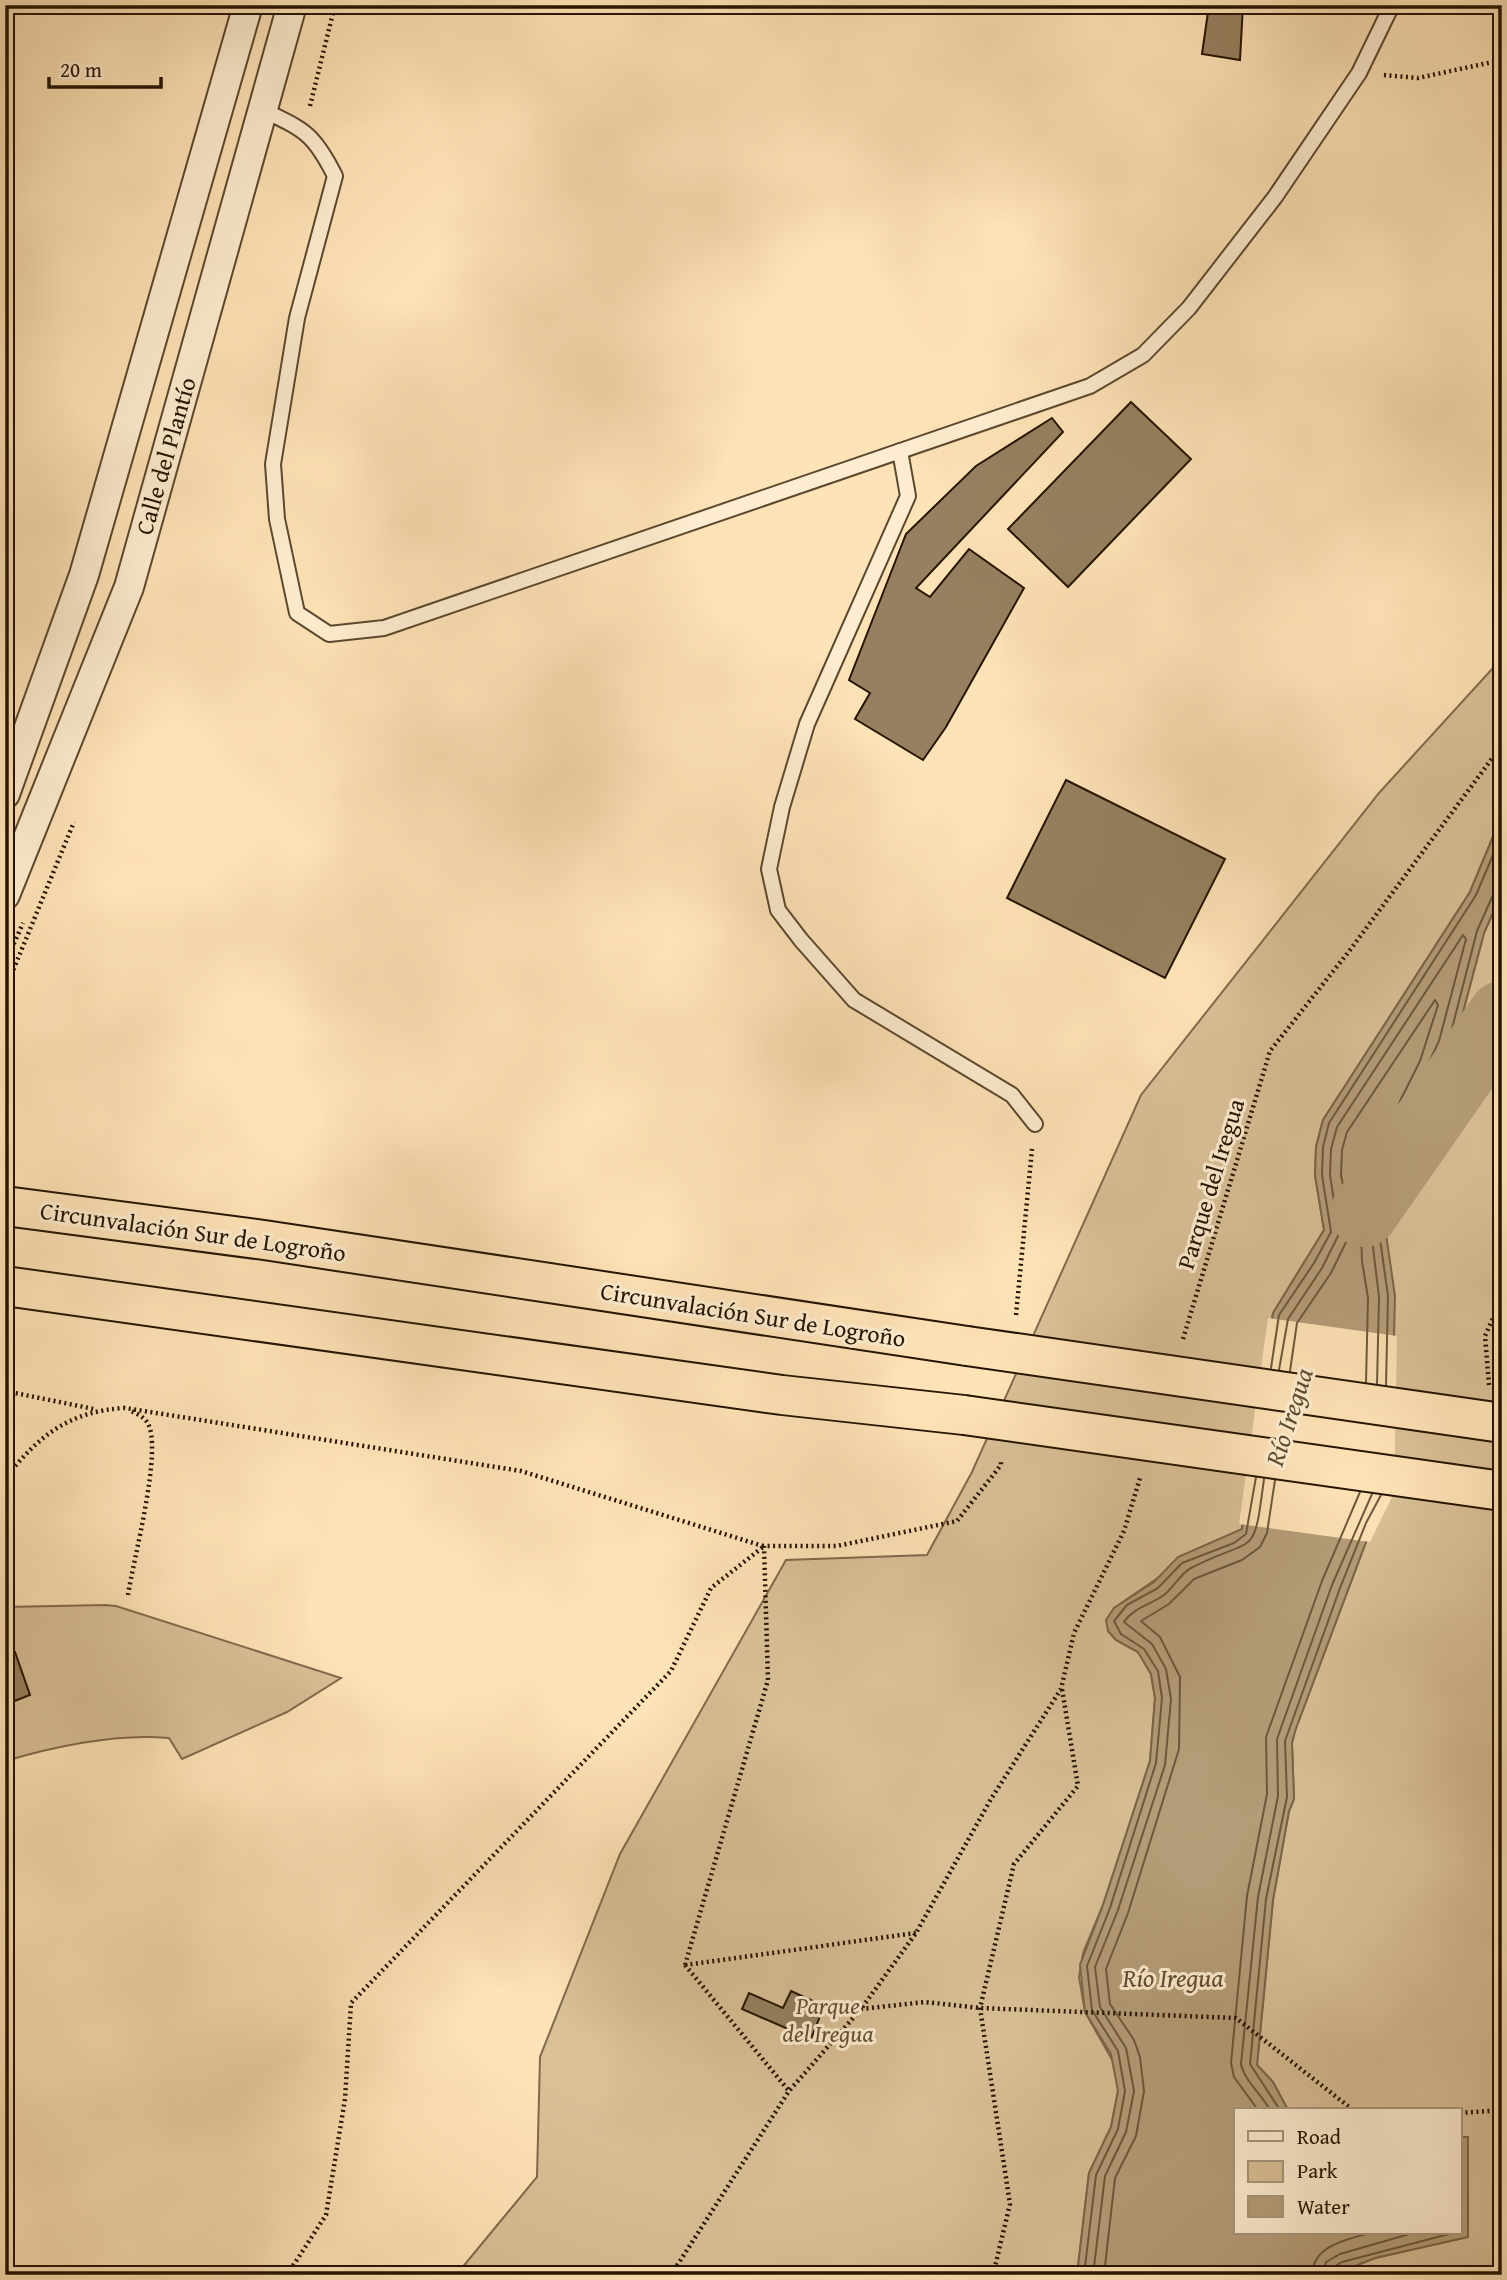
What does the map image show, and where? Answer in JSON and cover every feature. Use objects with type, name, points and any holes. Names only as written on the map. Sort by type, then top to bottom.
[{"type":"highway","points":[[5,1182],[123,1201],[217,1231]]},
{"type":"highway","name":"Circunvalación Sur de Logroño","points":[[5,1206],[217,1231],[967,1346],[1502,1423]]},
{"type":"highway","points":[[5,1286],[203,1325]]},
{"type":"highway","points":[[5,1311],[203,1325],[964,1415],[1502,1491]]},
{"type":"street","name":"Calle del Plantío","points":[[5,793],[84,575],[248,5]]},
{"type":"street","name":"Calle del Plantío","points":[[5,895],[129,587],[292,5]]},
{"type":"lane","points":[[263,110],[297,126],[319,143],[335,176],[297,318],[273,464],[277,519],[297,613],[329,634],[384,628],[1090,386],[1143,355],[1189,308],[1275,197],[1359,74],[1392,5]]},
{"type":"lane","points":[[900,451],[908,496],[807,724],[782,807],[769,869],[779,910],[801,940],[854,1000],[1012,1095],[1035,1124]]},
{"type":"path","points":[[1359,74],[1418,78],[1502,60]]},
{"type":"path","name":"Parque del Iregua","points":[[1181,1344],[1270,1051],[1350,950],[1502,745]]},
{"type":"path","points":[[1014,1329],[1035,1124]]},
{"type":"path","points":[[5,1391],[96,1409],[125,1408],[521,1471],[764,1546],[837,1546],[957,1521],[1001,1465],[1002,1451]]},
{"type":"path","points":[[125,1408],[146,1420],[151,1431],[153,1458],[128,1595]]},
{"type":"path","points":[[5,1479],[28,1449],[67,1421],[96,1409]]},
{"type":"path","points":[[671,2275],[789,2091],[861,2009],[916,1933],[991,1799],[1062,1689],[1074,1633],[1124,1531],[1145,1465]]},
{"type":"path","points":[[685,1965],[768,1680],[764,1546]]},
{"type":"path","points":[[287,2275],[326,2215],[345,2099],[351,2003],[671,1671],[711,1588],[764,1546]]},
{"type":"path","points":[[993,2275],[1010,2204],[980,2008],[1014,1864],[1079,1786],[1062,1689]]},
{"type":"path","points":[[685,1965],[916,1933]]},
{"type":"path","points":[[685,1965],[789,2091]]},
{"type":"path","points":[[861,2009],[925,2002],[980,2008],[1236,2018],[1350,2108]]},
{"type":"path","points":[[1462,2113],[1502,2110]]},
{"type":"green space","name":"Parque del Iregua","points":[[1502,658],[1502,815],[1470,892],[1323,1120],[1316,1147],[1315,1175],[1324,1230],[1273,1313],[1242,1529],[1162,1575],[1114,1608],[1108,1631],[1116,1640],[1138,1652],[1151,1674],[1155,1698],[1150,1761],[1103,1905],[1083,1953],[1079,1977],[1085,2012],[1115,2065],[1118,2091],[1111,2127],[1089,2173],[1077,2275],[456,2275],[537,2177],[540,2057],[620,1854],[786,1560],[927,1555],[972,1472],[1141,1095],[1379,793]]},
{"type":"green space","points":[[1502,892],[1502,2275],[1332,2275],[1375,2258],[1468,2237],[1467,2137],[1462,2137],[1462,2108],[1287,2108],[1273,2082],[1257,2065],[1273,1900],[1289,1811],[1294,1799],[1292,1743],[1372,1526],[1388,1258],[1386,1234],[1393,1209],[1405,1185],[1425,1109],[1454,1046],[1484,933]]},
{"type":"green space","points":[[116,1606],[341,1678],[287,1712],[182,1759],[169,1738],[128,1737],[45,1750],[5,1761],[5,1607]]},
{"type":"water","name":"Río Iregua","points":[[1502,815],[1502,892],[1484,933],[1454,1046],[1425,1109],[1405,1185],[1386,1234],[1395,1296],[1390,1492],[1372,1526],[1292,1743],[1294,1799],[1289,1811],[1273,1900],[1257,2065],[1273,2082],[1287,2108],[1234,2108],[1234,2234],[1462,2234],[1462,2137],[1468,2137],[1468,2237],[1375,2258],[1332,2275],[1077,2275],[1089,2173],[1111,2127],[1118,2091],[1111,2054],[1085,2012],[1080,1965],[1103,1905],[1150,1761],[1155,1698],[1151,1674],[1138,1652],[1116,1640],[1108,1631],[1106,1620],[1114,1608],[1154,1582],[1178,1557],[1242,1529],[1273,1313],[1324,1230],[1315,1175],[1316,1147],[1323,1120],[1470,892]]},
{"type":"pier","points":[[1268,1318],[1397,1336],[1394,1493],[1370,1542],[1239,1524]]},
{"type":"building","points":[[1209,5],[1243,5],[1240,60],[1202,54]]},
{"type":"building","points":[[1131,402],[1191,459],[1068,587],[1008,529]]},
{"type":"building","points":[[1052,418],[1063,432],[916,588],[930,597],[969,549],[1024,588],[946,727],[923,760],[855,719],[870,693],[849,680],[906,534],[976,466]]},
{"type":"building","points":[[1066,780],[1225,859],[1165,978],[1007,898]]},
{"type":"building","points":[[15,1652],[30,1695],[7,1704],[5,1656]]},
{"type":"building","points":[[791,1991],[824,2006],[811,2039],[742,2009],[749,1993],[783,2008]]},
{"type":"waterway","name":"Río Iregua","points":[[1364,1213],[1502,1015]]}]
